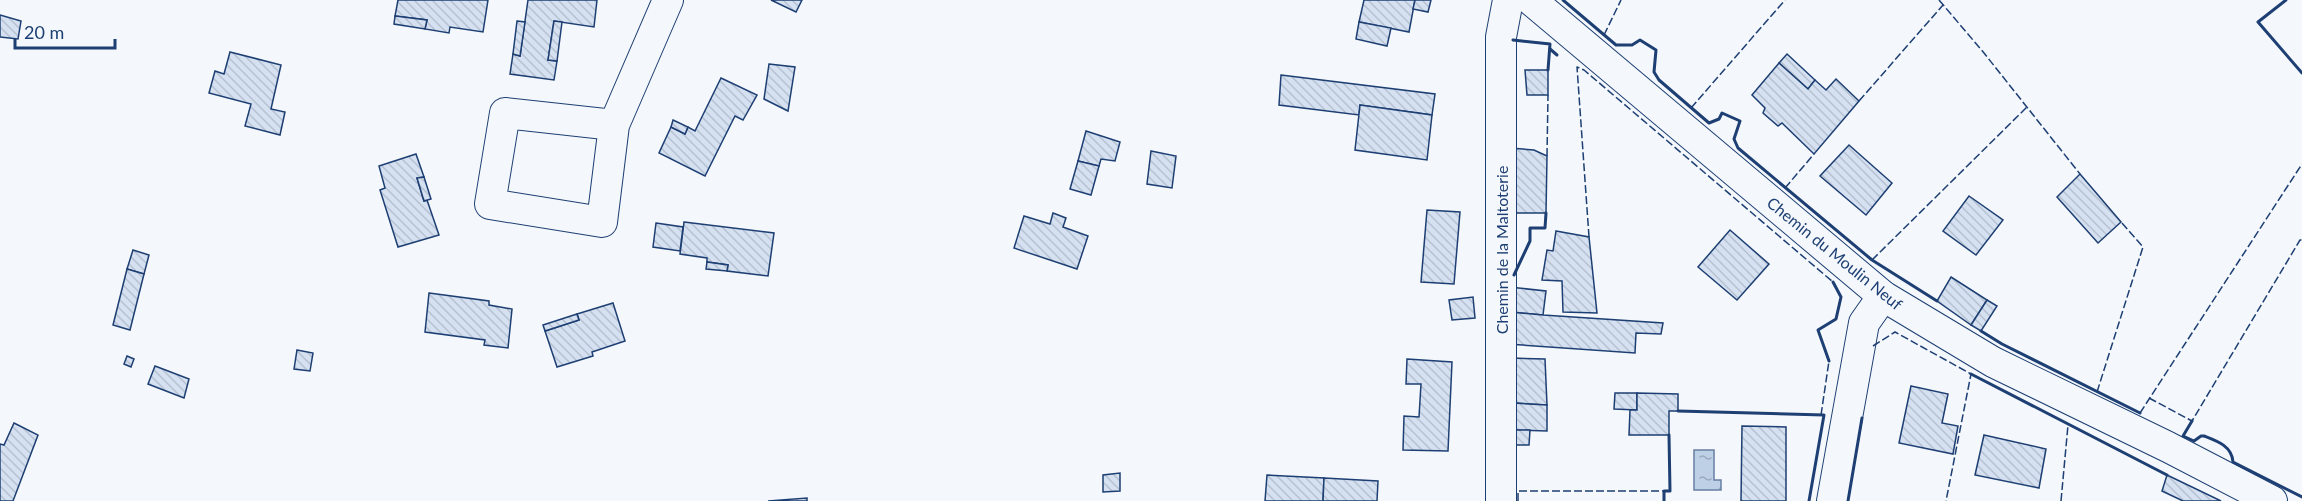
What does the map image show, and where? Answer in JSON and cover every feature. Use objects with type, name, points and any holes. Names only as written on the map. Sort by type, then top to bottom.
[{"type":"street","points":[[614,125],[505,112],[490,204],[602,222],[614,125],[668,0]]},
{"type":"street","name":"Chemin de la Maltoterie","points":[[1501,501],[1501,37],[1508,0]]},
{"type":"street","name":"Chemin du Moulin Neuf","points":[[1531,0],[1883,296],[1993,362],[2168,447],[2272,501]]},
{"type":"street","points":[[1832,501],[1864,323],[1883,296]]},
{"type":"water","points":[[1694,450],[1714,450],[1714,480],[1721,480],[1721,490],[1694,490]]},
{"type":"building","points":[[398,0],[488,0],[483,32],[450,27],[449,33],[425,29],[427,20],[395,16]]},
{"type":"building","points":[[528,0],[597,0],[594,27],[554,21],[548,60],[557,61],[554,80],[510,74],[513,54],[520,56]]},
{"type":"building","points":[[771,0],[802,0],[796,12]]},
{"type":"building","points":[[1364,0],[1415,0],[1409,32],[1359,22]]},
{"type":"building","points":[[1415,0],[1431,0],[1428,12],[1413,9]]},
{"type":"building","points":[[0,15],[21,21],[18,39],[0,37]]},
{"type":"building","points":[[395,16],[427,20],[425,29],[394,24]]},
{"type":"building","points":[[517,21],[525,22],[520,56],[513,54]]},
{"type":"building","points":[[554,21],[562,22],[557,61],[548,60]]},
{"type":"building","points":[[1359,22],[1391,28],[1387,46],[1356,39]]},
{"type":"building","points":[[230,52],[281,65],[271,109],[285,112],[280,135],[245,126],[251,104],[209,93],[215,71],[224,74]]},
{"type":"building","points":[[1787,54],[1815,80],[1808,89],[1779,63]]},
{"type":"building","points":[[1779,63],[1808,89],[1815,80],[1826,90],[1836,79],[1859,101],[1814,154],[1782,123],[1778,126],[1763,113],[1765,108],[1752,95]]},
{"type":"building","points":[[769,64],[795,67],[788,111],[764,99]]},
{"type":"building","points":[[1525,70],[1548,70],[1548,95],[1527,95]]},
{"type":"building","points":[[1281,75],[1435,94],[1432,115],[1360,105],[1359,115],[1279,105]]},
{"type":"building","points":[[721,78],[757,95],[743,120],[735,116],[705,176],[659,153],[671,127],[685,134],[688,127],[695,131]]},
{"type":"building","points":[[1360,105],[1432,115],[1427,160],[1355,150]]},
{"type":"building","points":[[673,120],[688,127],[685,134],[671,127]]},
{"type":"building","points":[[1086,131],[1120,142],[1115,161],[1101,159],[1099,166],[1078,161]]},
{"type":"building","points":[[1849,145],[1892,183],[1866,215],[1820,176]]},
{"type":"building","points":[[1510,148],[1534,150],[1547,156],[1546,213],[1510,213]]},
{"type":"building","points":[[1151,151],[1176,156],[1172,188],[1147,184]]},
{"type":"building","points":[[416,154],[424,177],[417,178],[439,235],[398,247],[380,190],[385,188],[379,166]]},
{"type":"building","points":[[1078,161],[1099,166],[1091,195],[1070,189]]},
{"type":"building","points":[[2080,174],[2121,222],[2098,243],[2057,197]]},
{"type":"building","points":[[424,177],[431,199],[424,201],[417,178]]},
{"type":"building","points":[[1969,196],[2003,220],[1976,255],[1943,231]]},
{"type":"building","points":[[1427,210],[1460,212],[1454,284],[1421,282]]},
{"type":"building","points":[[1053,213],[1066,218],[1063,227],[1088,236],[1077,269],[1014,248],[1024,216],[1050,224]]},
{"type":"building","points":[[684,222],[774,233],[768,276],[727,271],[728,265],[707,262],[707,258],[680,254]]},
{"type":"building","points":[[656,223],[683,227],[680,251],[653,247]]},
{"type":"building","points":[[1730,230],[1769,264],[1737,300],[1698,267]]},
{"type":"building","points":[[1556,231],[1589,237],[1597,313],[1563,312],[1562,281],[1542,280],[1547,250],[1553,251]]},
{"type":"building","points":[[133,250],[149,255],[144,274],[127,269]]},
{"type":"building","points":[[707,262],[728,265],[727,271],[706,269]]},
{"type":"building","points":[[127,269],[144,274],[130,330],[113,325]]},
{"type":"building","points":[[1951,277],[1987,300],[1971,325],[1937,301]]},
{"type":"building","points":[[1509,287],[1546,291],[1543,315],[1510,312]]},
{"type":"building","points":[[429,293],[489,301],[489,305],[512,309],[508,348],[484,345],[485,340],[425,332]]},
{"type":"building","points":[[1473,297],[1475,318],[1452,320],[1449,300]]},
{"type":"building","points":[[1987,300],[1997,306],[1981,331],[1971,325]]},
{"type":"building","points":[[613,303],[625,341],[592,352],[593,356],[557,367],[545,331],[579,320],[577,314]]},
{"type":"building","points":[[1510,312],[1663,323],[1661,334],[1636,333],[1635,353],[1508,344]]},
{"type":"building","points":[[577,314],[579,320],[545,331],[543,325]]},
{"type":"building","points":[[297,350],[313,353],[310,371],[294,369]]},
{"type":"building","points":[[127,356],[134,359],[131,367],[124,364]]},
{"type":"building","points":[[1510,358],[1545,359],[1547,405],[1513,403]]},
{"type":"building","points":[[1407,359],[1452,362],[1448,451],[1403,450],[1404,416],[1419,417],[1421,384],[1406,384]]},
{"type":"building","points":[[155,366],[189,379],[184,398],[148,384]]},
{"type":"building","points":[[1911,386],[1948,394],[1942,423],[1958,426],[1953,454],[1899,443]]},
{"type":"building","points":[[1615,393],[1637,393],[1637,410],[1614,409]]},
{"type":"building","points":[[1637,393],[1678,394],[1678,411],[1669,411],[1669,435],[1629,435],[1630,410],[1637,410]]},
{"type":"building","points":[[1513,403],[1547,405],[1547,431],[1512,430]]},
{"type":"building","points":[[14,423],[38,435],[13,501],[0,501],[0,444],[4,445]]},
{"type":"building","points":[[1742,426],[1786,427],[1786,501],[1741,501]]},
{"type":"building","points":[[1512,430],[1530,430],[1529,445],[1513,445]]},
{"type":"building","points":[[1984,435],[2046,449],[2039,488],[1975,475]]},
{"type":"building","points":[[1120,473],[1120,491],[1103,492],[1103,475]]},
{"type":"building","points":[[1267,475],[1324,478],[1323,501],[1265,501]]},
{"type":"building","points":[[2167,475],[2221,501],[2183,501],[2162,491]]},
{"type":"building","points":[[1324,478],[1378,481],[1377,501],[1323,501]]},
{"type":"building","points":[[807,498],[807,501],[768,501]]},
{"type":"fence","points":[[1604,35],[1621,0]]},
{"type":"fence","points":[[1691,108],[1785,0]]},
{"type":"fence","points":[[1939,0],[2080,174]]},
{"type":"fence","points":[[1859,101],[1943,5]]},
{"type":"fence","points":[[1589,237],[1577,67],[1584,70],[1833,282]]},
{"type":"fence","points":[[1547,156],[1548,95]]},
{"type":"fence","points":[[1872,260],[2027,107]]},
{"type":"fence","points":[[1785,188],[1814,154]]},
{"type":"fence","points":[[2140,413],[2302,164]]},
{"type":"fence","points":[[2097,392],[2143,247],[2121,222]]},
{"type":"fence","points":[[2149,398],[2192,421],[2302,240]]},
{"type":"fence","points":[[1873,346],[1895,332],[1971,374],[1946,501]]},
{"type":"fence","points":[[1821,415],[1829,361]]},
{"type":"fence","points":[[2061,501],[2068,425]]},
{"type":"fence","points":[[1518,501],[1518,491],[1664,491]]},
{"type":"wall","points":[[1563,0],[1616,45],[1632,45],[1640,40],[1656,50],[1654,72],[1659,80],[1709,123],[1719,119],[1722,113],[1740,121],[1734,139],[1738,148],[1872,260],[1937,301]]},
{"type":"wall","points":[[2286,0],[2258,22],[2302,73]]},
{"type":"wall","points":[[1513,40],[1550,44],[1548,70]]},
{"type":"wall","points":[[1550,49],[1557,55]]},
{"type":"wall","points":[[1514,275],[1530,241],[1530,228],[1545,228],[1546,213]]},
{"type":"wall","points":[[1829,361],[1818,330],[1836,319],[1841,297],[1833,282]]},
{"type":"wall","points":[[1981,331],[2002,344],[2140,413]]},
{"type":"wall","points":[[1971,374],[2167,475]]},
{"type":"wall","points":[[1678,411],[1824,415],[1809,501]]},
{"type":"wall","points":[[1848,501],[1862,418]]},
{"type":"wall","points":[[2192,421],[2183,436],[2194,441],[2204,436],[2219,442],[2230,452],[2233,462],[2302,497]]},
{"type":"wall","points":[[1664,501],[1664,491],[1670,491],[1669,435]]}]
